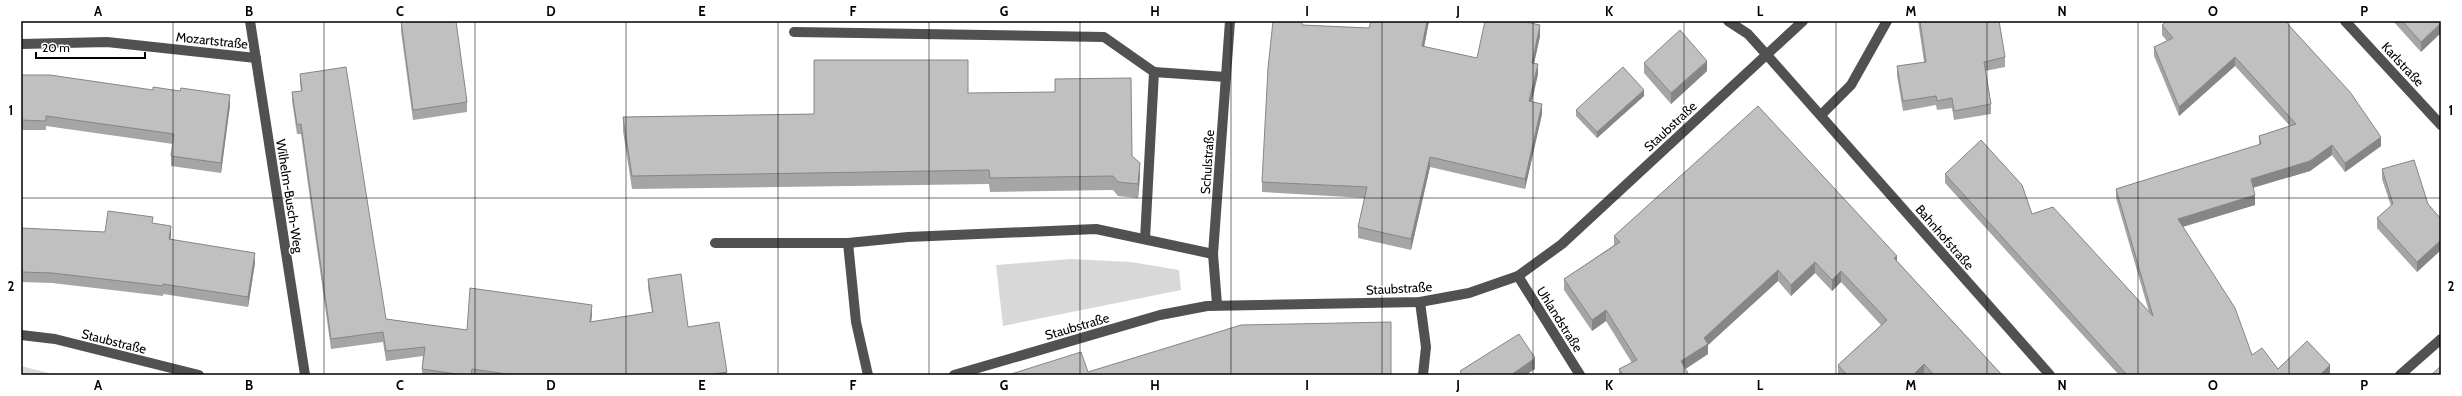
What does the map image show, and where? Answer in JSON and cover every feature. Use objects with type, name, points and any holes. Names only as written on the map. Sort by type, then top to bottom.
[{"type":"street","name":"Wilhelm-Busch-Weg","points":[[250,21],[305,375]]},
{"type":"street","name":"Schulstraße","points":[[1217,304],[1213,254],[1230,21]]},
{"type":"street","name":"Bahnhofstraße","points":[[1728,21],[1748,34],[2050,375]]},
{"type":"street","points":[[1766,54],[1803,21]]},
{"type":"street","points":[[1821,116],[1851,85],[1887,21]]},
{"type":"street","name":"Karlstraße","points":[[2345,21],[2441,125]]},
{"type":"street","points":[[794,32],[1104,37],[1154,72],[1226,77]]},
{"type":"street","name":"Mozartstraße","points":[[21,44],[107,42],[256,58]]},
{"type":"street","name":"Staubstraße","points":[[954,375],[1160,315],[1217,304],[1420,302],[1469,293],[1518,276],[1562,244],[1766,54]]},
{"type":"street","points":[[1145,239],[1154,72]]},
{"type":"street","points":[[714,243],[848,243],[908,238],[1096,229],[1213,254]]},
{"type":"street","points":[[848,243],[856,322],[868,375]]},
{"type":"street","name":"Uhlandstraße","points":[[1518,276],[1580,375]]},
{"type":"street","points":[[1420,302],[1426,347],[1424,375]]},
{"type":"street","name":"Staubstraße","points":[[21,335],[55,340],[200,375]]},
{"type":"street","points":[[2400,375],[2441,339]]},
{"type":"shaded area","points":[[1070,259],[1131,262],[1179,270],[1181,290],[1003,326],[996,265]]},
{"type":"shaded area","points":[[21,366],[57,375],[21,375]]},
{"type":"building","points":[[401,21],[456,21],[467,102],[413,110]]},
{"type":"building","points":[[1273,21],[1302,21],[1302,25],[1369,28],[1371,21],[1427,21],[1422,46],[1477,58],[1485,21],[1521,21],[1540,25],[1532,63],[1538,64],[1529,101],[1542,104],[1525,179],[1430,157],[1411,239],[1358,227],[1367,187],[1262,182],[1268,68]]},
{"type":"building","points":[[1920,21],[1999,21],[2005,57],[1984,62],[1991,104],[1954,111],[1952,98],[1937,101],[1936,96],[1903,101],[1897,66],[1926,62]]},
{"type":"building","points":[[2167,21],[2285,21],[2350,92],[2381,137],[2345,163],[2332,145],[2310,161],[2251,179],[2255,195],[2178,219],[2235,308],[2252,355],[2262,348],[2278,369],[2307,341],[2330,365],[2320,375],[2127,375],[1945,174],[1981,140],[2022,185],[2032,214],[2053,207],[2153,316],[2116,189],[2261,144],[2259,136],[2296,124],[2235,57],[2179,107],[2154,47],[2173,38],[2162,25]]},
{"type":"building","points":[[2402,21],[2441,21],[2441,23],[2421,42]]},
{"type":"building","points":[[1680,30],[1707,61],[1671,93],[1644,63]]},
{"type":"building","points":[[814,60],[968,60],[968,93],[1055,92],[1055,79],[1131,78],[1132,156],[1140,163],[1138,184],[1118,182],[1113,176],[990,178],[989,170],[632,176],[623,117],[814,114]]},
{"type":"building","points":[[346,67],[386,319],[467,330],[470,288],[592,305],[590,322],[653,312],[648,279],[681,274],[688,327],[719,322],[727,372],[707,375],[514,375],[472,369],[471,375],[464,375],[422,369],[425,347],[386,351],[383,332],[331,339],[301,124],[297,125],[292,92],[302,91],[300,74]]},
{"type":"building","points":[[1623,67],[1644,90],[1597,132],[1576,110]]},
{"type":"building","points":[[21,75],[50,75],[153,90],[153,87],[180,91],[181,88],[230,95],[221,163],[171,156],[174,134],[46,116],[46,121],[21,120]]},
{"type":"building","points":[[1758,106],[1897,256],[1894,258],[2002,375],[1934,375],[1924,364],[1913,375],[1847,375],[1838,365],[1887,320],[1841,271],[1832,280],[1815,262],[1791,285],[1778,270],[1704,338],[1708,344],[1681,361],[1689,375],[1623,375],[1619,369],[1637,360],[1606,310],[1592,320],[1564,279],[1620,242],[1614,236]]},
{"type":"building","points":[[2414,160],[2428,204],[2441,219],[2441,240],[2417,262],[2377,218],[2393,204],[2382,169]]},
{"type":"building","points":[[108,211],[153,217],[152,223],[171,226],[169,239],[255,253],[248,297],[163,284],[163,286],[52,273],[21,272],[21,228],[105,232]]},
{"type":"building","points":[[1391,322],[1391,375],[1008,375],[1081,352],[1088,372],[1241,325]]},
{"type":"building","points":[[1519,334],[1535,358],[1511,375],[1462,375],[1460,371]]},
{"type":"building","points":[[2441,366],[2441,375],[2431,375]]}]
